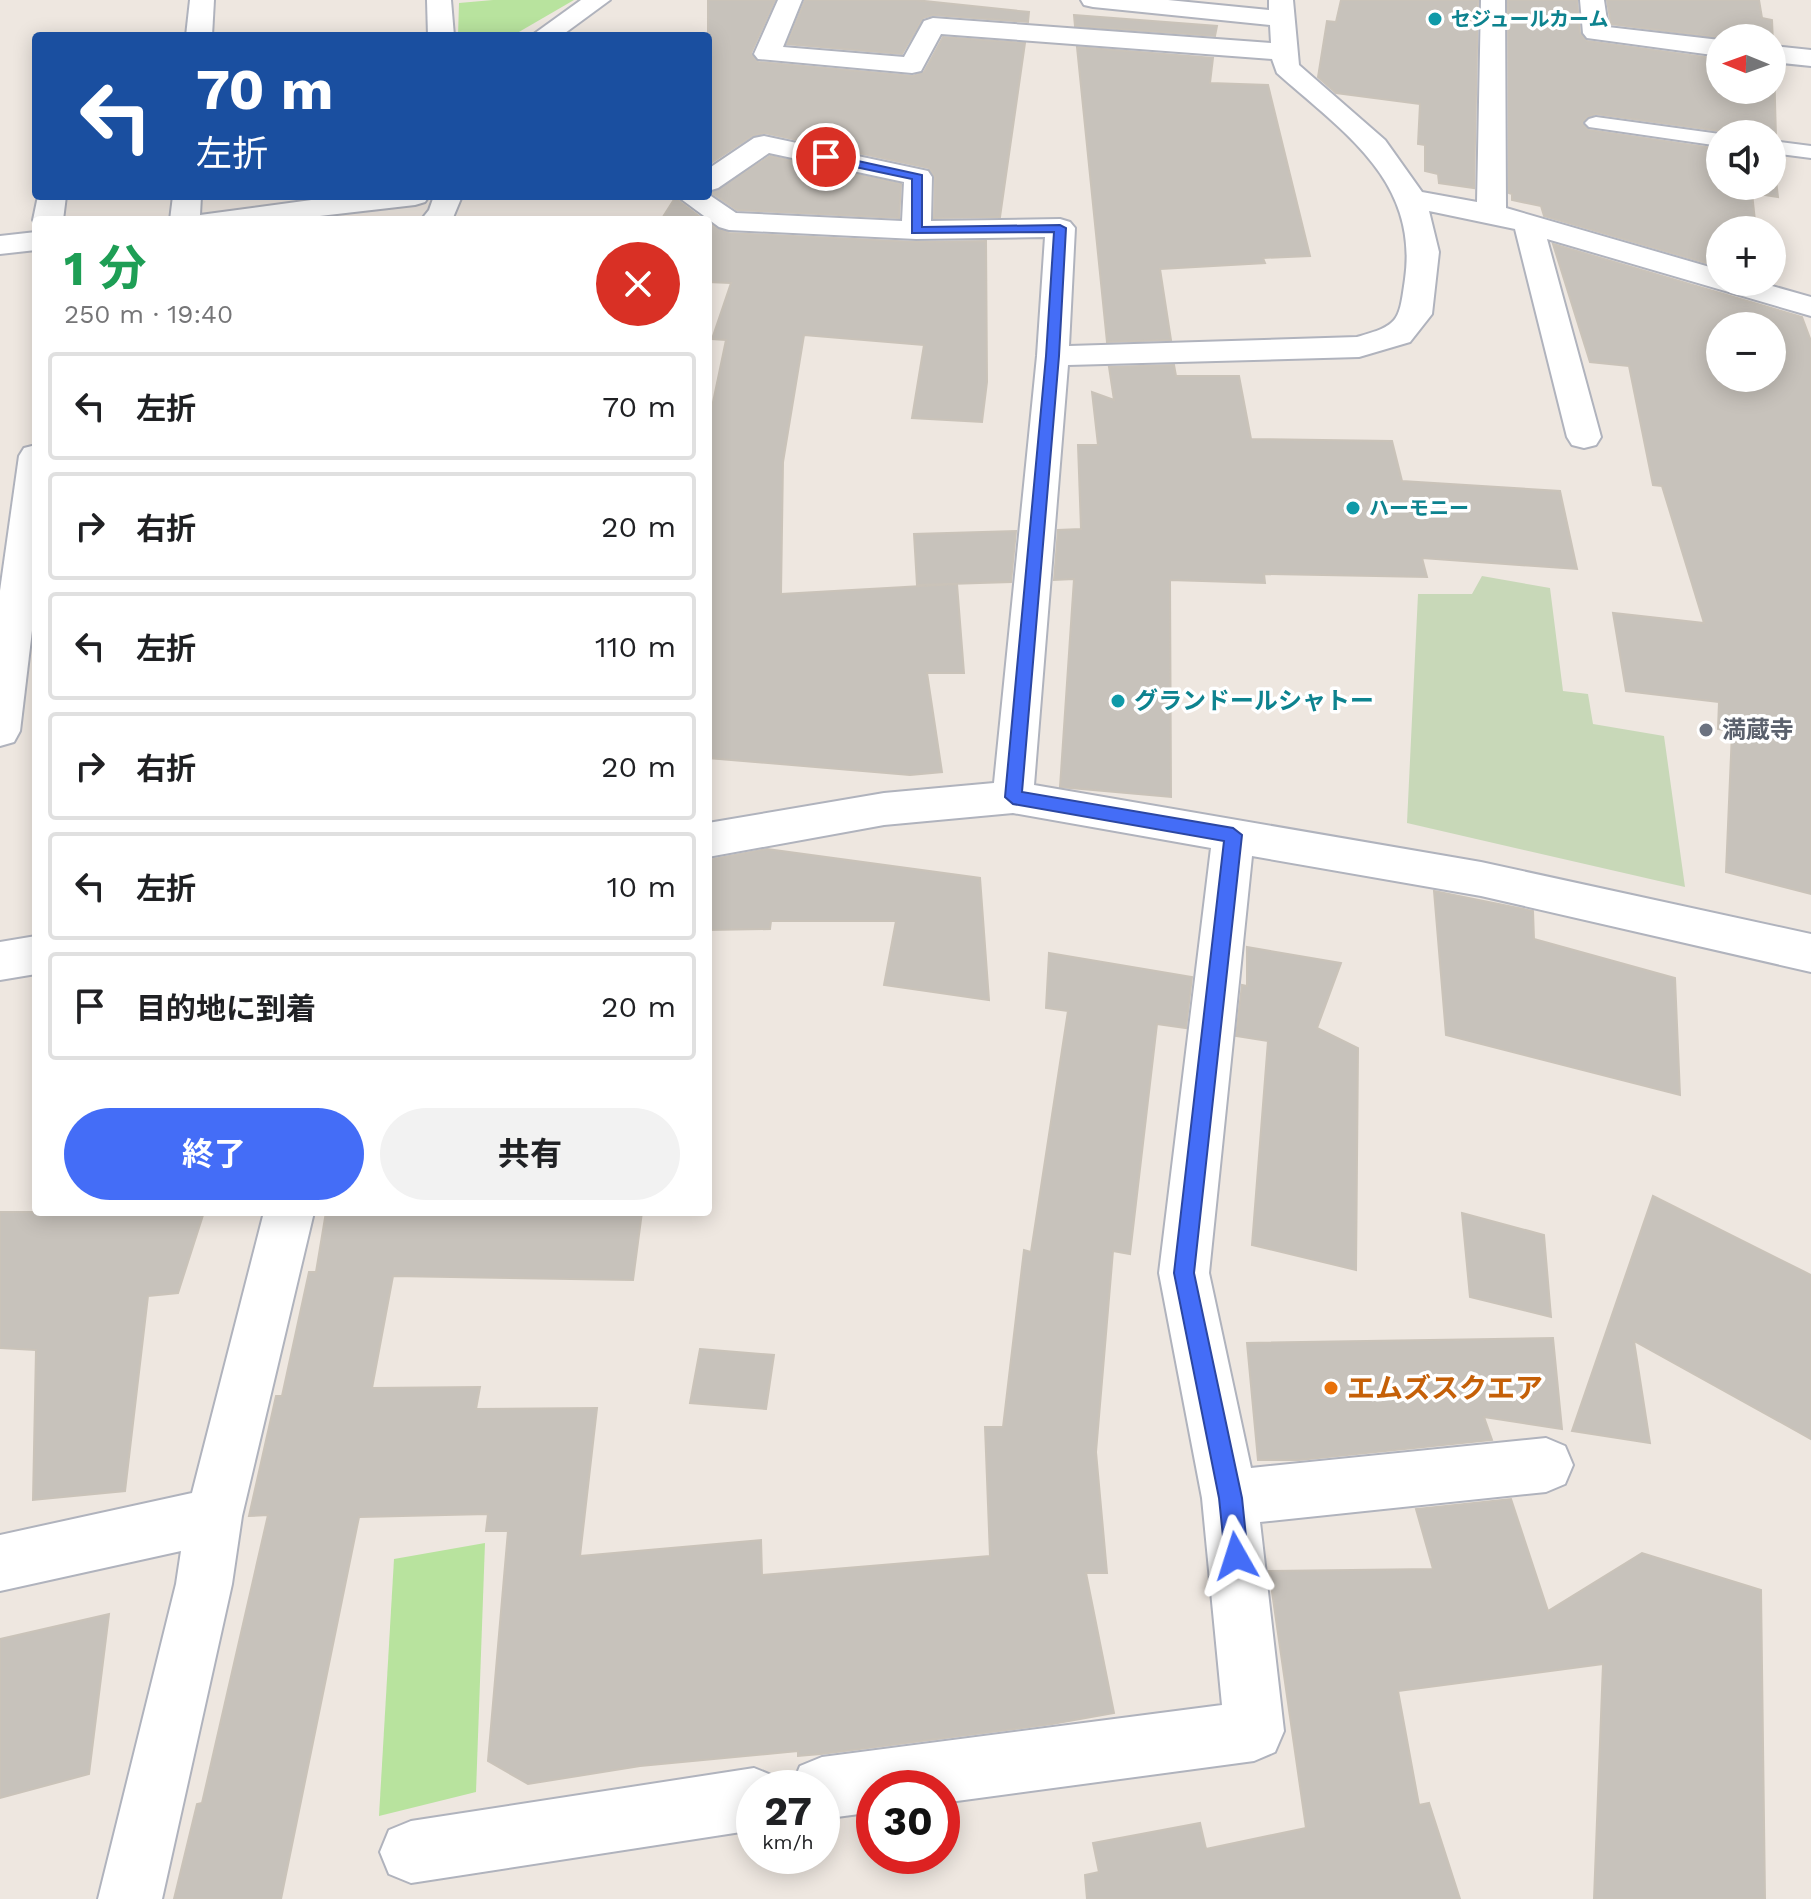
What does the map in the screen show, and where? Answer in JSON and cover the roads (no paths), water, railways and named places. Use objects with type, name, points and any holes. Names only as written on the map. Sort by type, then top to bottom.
[{"type":"street","points":[[199,32],[202,0]]},
{"type":"street","points":[[439,0],[441,32]]},
{"type":"street","points":[[550,32],[598,0]]},
{"type":"street","points":[[790,0],[767,54],[912,65],[933,26],[1283,24]]},
{"type":"street","points":[[1093,0],[1283,24]]},
{"type":"street","points":[[1491,213],[1493,0]]},
{"type":"street","points":[[1592,0],[1596,33],[1706,46]]},
{"type":"street","points":[[1053,356],[1359,347],[1399,335],[1416,314],[1424,252],[1412,199],[1375,146],[1286,67],[1283,24]]},
{"type":"street","points":[[1786,55],[1811,58]]},
{"type":"street","points":[[712,179],[764,144],[918,177],[916,230]]},
{"type":"street","points":[[1412,199],[1491,213],[1706,276]]},
{"type":"street","points":[[245,216],[381,200]]},
{"type":"street","points":[[697,200],[729,221],[916,230],[1060,228],[1053,356],[1013,797]]},
{"type":"street","points":[[1529,225],[1584,437]]},
{"type":"street","points":[[0,245],[32,241]]},
{"type":"street","points":[[1774,296],[1811,307]]},
{"type":"street","points":[[0,731],[22,503],[32,469]]},
{"type":"street","points":[[712,839],[884,809],[1013,797],[1481,879],[1811,953]]},
{"type":"street","points":[[840,1786],[1254,1731],[1230,1498],[1184,1273],[1233,835]]},
{"type":"street","points":[[0,961],[32,956]]},
{"type":"street","points":[[130,1899],[204,1584],[214,1516],[288,1216]]},
{"type":"street","points":[[1230,1498],[1546,1465]]},
{"type":"street","points":[[0,1563],[214,1516]]},
{"type":"street","points":[[411,1852],[736,1802]]},
{"type":"lane","points":[[1596,123],[1706,138]]},
{"type":"lane","points":[[1786,149],[1811,152]]},
{"type":"place","name":"セジュールカーム","points":[[1435,19]]},
{"type":"place","name":"ハーモニー","points":[[1353,508]]},
{"type":"place","name":"グランドールシャトー","points":[[1118,701]]},
{"type":"place","name":"満蔵寺","points":[[1706,730]]},
{"type":"place","name":"エムズスクエア","points":[[1331,1388]]}]
